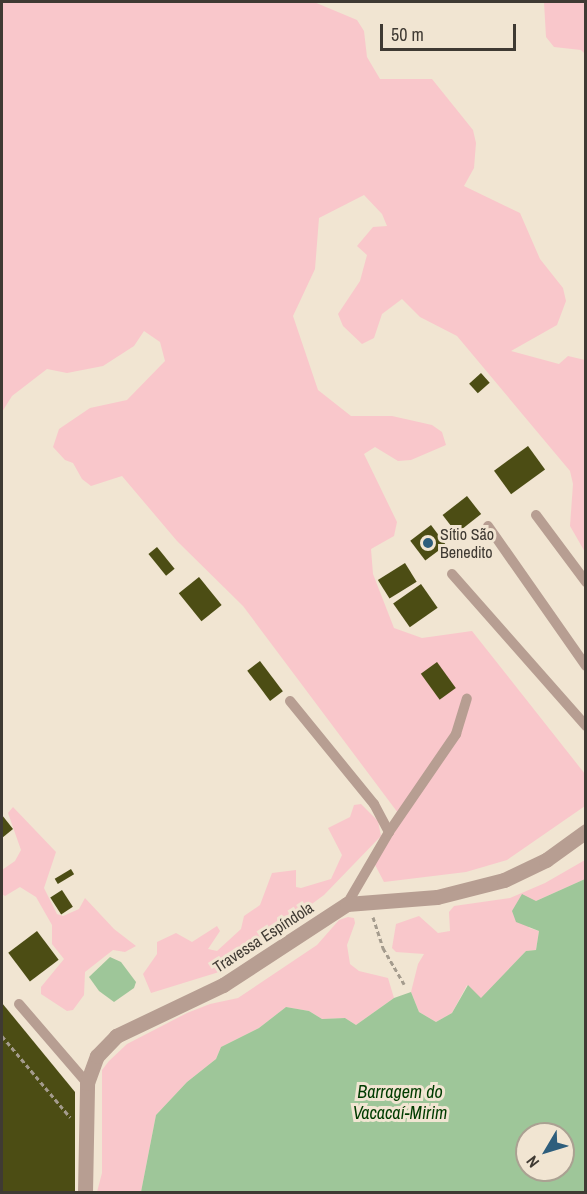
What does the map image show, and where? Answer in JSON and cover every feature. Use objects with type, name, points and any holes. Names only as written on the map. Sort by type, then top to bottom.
[{"type":"street","name":"Travessa Espíndola","points":[[85,1192],[87,1083],[97,1056],[116,1036],[223,985],[347,904],[437,897],[504,879],[546,860],[585,831]]},
{"type":"lane","points":[[536,515],[585,582]]},
{"type":"lane","points":[[488,526],[585,666]]},
{"type":"lane","points":[[452,574],[585,726]]},
{"type":"lane","points":[[347,904],[389,832],[456,734],[466,699]]},
{"type":"lane","points":[[290,701],[374,804],[389,832]]},
{"type":"lane","points":[[19,1004],[87,1083]]},
{"type":"path","points":[[367,901],[383,948],[404,984]]},
{"type":"path","points":[[2,1036],[86,1135]]},
{"type":"shaded area","points":[[2,2],[314,2],[357,20],[364,31],[367,57],[380,79],[432,79],[473,130],[476,143],[474,168],[464,186],[520,213],[540,259],[563,288],[566,301],[557,325],[511,351],[559,364],[568,356],[585,360],[585,552],[570,526],[573,484],[570,471],[457,336],[420,317],[402,299],[382,314],[374,338],[362,344],[343,326],[338,314],[360,281],[367,255],[357,246],[373,227],[387,226],[382,214],[364,195],[319,218],[315,269],[293,316],[318,390],[351,416],[392,416],[432,425],[442,432],[446,445],[411,460],[398,461],[375,447],[364,454],[397,522],[394,536],[371,549],[373,574],[394,628],[422,638],[472,631],[585,774],[585,806],[507,860],[466,872],[384,882],[372,859],[401,817],[243,606],[177,541],[122,476],[91,486],[82,479],[73,463],[65,460],[53,447],[59,429],[90,408],[127,400],[165,361],[160,342],[144,331],[134,346],[103,366],[67,373],[47,369],[12,396],[2,412]]},
{"type":"shaded area","points":[[544,2],[585,2],[585,54],[581,50],[554,47],[546,37]]},
{"type":"shaded area","points":[[361,804],[378,821],[381,836],[324,895],[219,972],[151,993],[143,974],[157,954],[157,942],[176,933],[192,942],[217,926],[220,931],[208,949],[217,951],[241,929],[244,916],[260,905],[272,873],[296,870],[296,887],[301,888],[331,879],[342,855],[328,828],[350,817],[354,805]]},
{"type":"shaded area","points":[[13,807],[56,852],[44,888],[57,914],[63,916],[79,909],[85,898],[114,929],[136,946],[125,952],[113,950],[85,972],[84,995],[73,1010],[67,1011],[41,994],[41,987],[64,959],[52,944],[52,925],[36,897],[20,887],[5,896],[2,894],[2,870],[15,861],[21,850],[8,813]]},
{"type":"shaded area","points":[[585,860],[585,879],[536,901],[529,928],[539,931],[536,950],[526,951],[481,999],[467,985],[452,1013],[436,1022],[419,1012],[411,992],[418,964],[424,954],[396,952],[392,948],[396,924],[419,916],[438,933],[450,931],[449,912],[454,906],[510,898],[545,883]]},
{"type":"shaded area","points":[[354,918],[355,923],[347,945],[350,964],[359,971],[388,978],[394,998],[356,1025],[345,1018],[322,1019],[309,1011],[286,1007],[259,1028],[221,1047],[216,1059],[187,1082],[156,1115],[141,1192],[97,1192],[102,1173],[102,1070],[109,1061],[127,1044],[187,1013],[210,1004],[238,998],[317,945],[339,920]]},
{"type":"water","name":"Barragem do Vacacaí-Mirim","points":[[585,879],[585,1192],[141,1192],[156,1115],[187,1082],[216,1059],[221,1047],[259,1028],[286,1007],[309,1011],[322,1019],[345,1018],[356,1025],[394,998],[411,992],[419,1012],[436,1022],[452,1013],[468,985],[481,998],[526,951],[536,950],[539,931],[516,922],[512,911],[522,894],[536,901]]},
{"type":"water","points":[[110,957],[121,962],[136,982],[134,988],[114,1002],[99,991],[89,977]]},
{"type":"building","points":[[481,373],[490,383],[478,393],[469,384]]},
{"type":"building","points":[[528,446],[545,469],[511,494],[494,471]]},
{"type":"building","points":[[467,496],[481,514],[457,533],[443,515]]},
{"type":"building","name":"Sítio São Benedito","points":[[431,525],[446,545],[425,561],[410,541]]},
{"type":"building","points":[[157,547],[175,569],[166,576],[148,554]]},
{"type":"building","points":[[405,563],[417,582],[390,599],[378,580]]},
{"type":"building","points":[[199,577],[222,605],[201,621],[179,593]]},
{"type":"building","points":[[421,584],[438,608],[410,627],[393,604]]},
{"type":"building","points":[[260,661],[283,691],[270,701],[247,671]]},
{"type":"building","points":[[437,662],[456,688],[440,700],[421,674]]},
{"type":"building","points":[[2,815],[13,829],[2,838]]},
{"type":"building","points":[[71,869],[74,874],[58,884],[55,879]]},
{"type":"building","points":[[62,890],[73,907],[61,914],[50,898]]},
{"type":"building","points":[[37,931],[59,960],[30,981],[8,953]]},
{"type":"building","points":[[2,1003],[75,1092],[75,1192],[2,1192]]},
{"type":"place","name":"Sítio São Benedito","points":[[428,543]]}]
